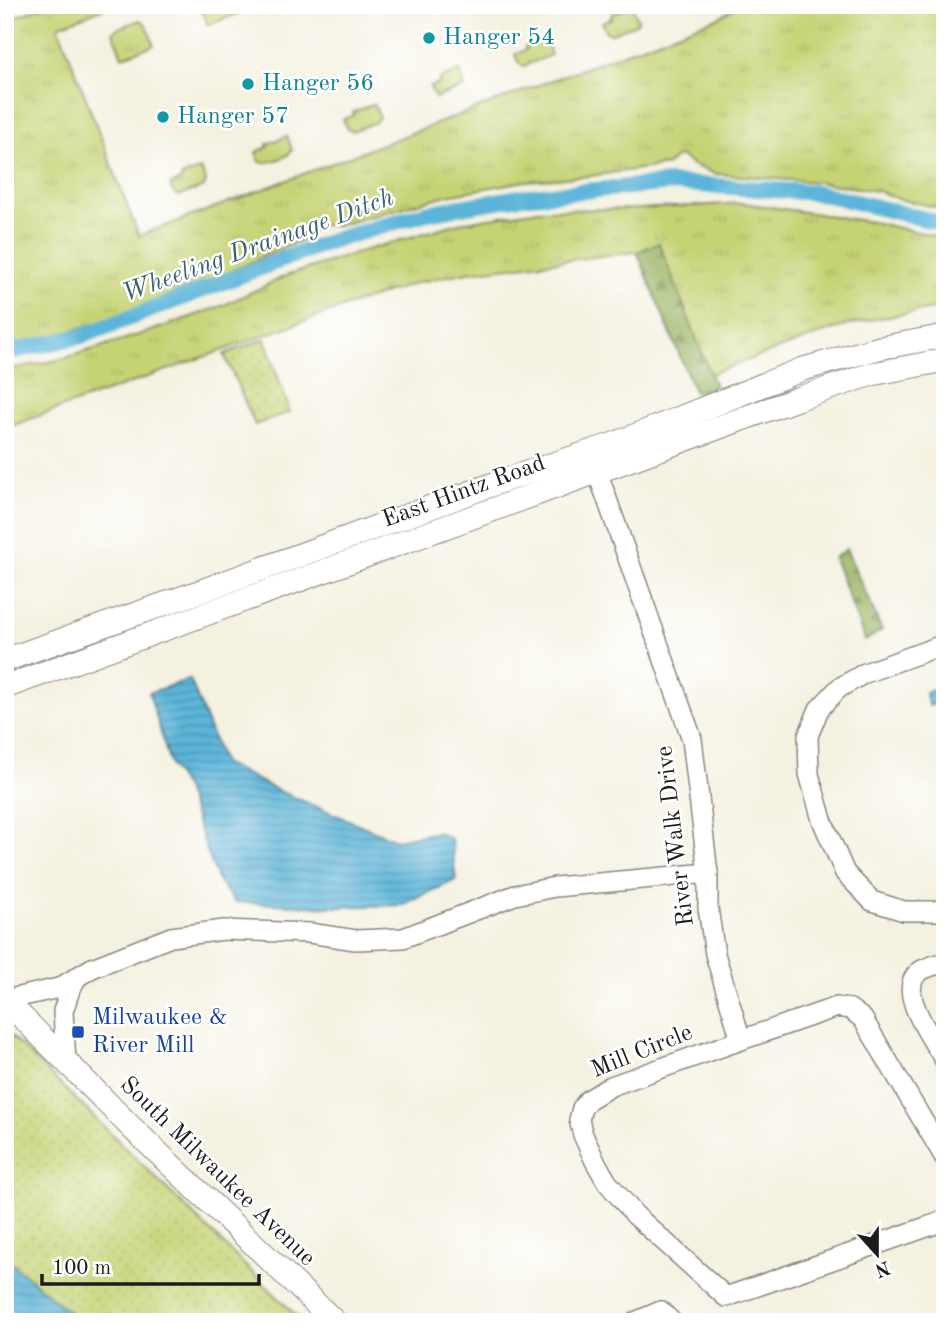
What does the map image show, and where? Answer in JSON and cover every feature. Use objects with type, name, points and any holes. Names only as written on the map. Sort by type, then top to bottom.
[{"type":"main road","name":"East Hintz Road","points":[[5,660],[502,481],[614,444],[803,369],[879,348],[945,336]]},
{"type":"main road","name":"East Hintz Road","points":[[5,687],[797,399],[872,374],[945,360]]},
{"type":"main road","name":"South Milwaukee Avenue","points":[[5,1000],[131,1127],[335,1322]]},
{"type":"street","name":"River Walk Drive","points":[[597,471],[692,739],[715,954],[741,1040]]},
{"type":"street","points":[[945,644],[865,673],[839,688],[819,709],[808,736],[809,774],[822,820],[845,873],[872,901],[904,911],[936,911],[945,908]]},
{"type":"street","points":[[5,1000],[59,988],[92,968],[171,937],[224,930],[309,933],[356,940],[403,938],[515,895],[555,887],[708,873]]},
{"type":"street","points":[[945,962],[918,972],[910,987],[914,1008],[945,1061]]},
{"type":"street","points":[[66,1062],[63,1011],[76,979]]},
{"type":"street","name":"Mill Circle","points":[[945,1158],[863,1018],[850,1009],[837,1007],[601,1091],[588,1100],[582,1108],[579,1120],[591,1153],[607,1182],[635,1215],[726,1297],[945,1219]]},
{"type":"street","points":[[635,1322],[661,1311],[672,1322]]},
{"type":"green space","points":[[47,5],[113,5],[58,26],[139,236],[719,17],[739,5],[945,5],[945,209],[898,199],[878,191],[817,182],[716,174],[695,166],[680,156],[668,165],[589,176],[525,181],[447,195],[340,225],[315,225],[307,238],[159,301],[83,327],[5,346],[5,21]]},
{"type":"green space","points":[[200,5],[237,5],[240,13],[208,25]]},
{"type":"green space","points":[[632,6],[638,20],[636,24],[610,34],[606,32],[602,22],[612,18],[611,14]]},
{"type":"green space","points":[[140,20],[146,24],[154,45],[122,57],[113,32]]},
{"type":"green space","points":[[546,39],[551,55],[524,66],[519,64],[515,54]]},
{"type":"green space","points":[[460,71],[465,87],[435,98],[430,87],[440,83],[439,79]]},
{"type":"green space","points":[[374,104],[379,116],[376,122],[353,131],[347,129],[343,119]]},
{"type":"green space","points":[[287,136],[292,150],[290,153],[270,162],[262,163],[259,160],[256,152]]},
{"type":"green space","points":[[201,169],[206,181],[204,187],[179,196],[174,193],[170,185]]},
{"type":"green space","points":[[743,203],[872,222],[945,238],[945,307],[837,328],[710,374],[659,244],[637,252],[468,272],[419,282],[5,428],[5,370],[59,360],[154,330],[224,305],[288,275],[363,251],[459,223],[539,210],[639,209]]},
{"type":"green space","points":[[659,243],[715,386],[695,393],[637,252]]},
{"type":"green space","points":[[265,339],[290,412],[255,425],[224,354]]},
{"type":"green space","points":[[846,549],[882,630],[865,641],[834,558]]},
{"type":"green space","points":[[5,1030],[303,1322],[5,1322]]},
{"type":"water","points":[[190,679],[223,763],[279,791],[396,840],[437,832],[451,839],[456,880],[402,905],[335,907],[234,902],[217,879],[185,789],[171,767],[149,693]]},
{"type":"water","points":[[945,679],[945,700],[929,706],[925,693],[943,687],[941,680]]},
{"type":"water","points":[[5,1258],[81,1322],[5,1322]]},
{"type":"waterway","name":"Wheeling Drainage Ditch","points":[[5,353],[82,336],[331,241],[426,213],[520,197],[671,183],[819,193],[945,224]]},
{"type":"place","name":"Hanger 54","points":[[429,38]]},
{"type":"place","name":"Hanger 56","points":[[248,84]]},
{"type":"place","name":"Hanger 57","points":[[163,117]]},
{"type":"place","name":"Milwaukee & River Mill","points":[[78,1032]]}]
